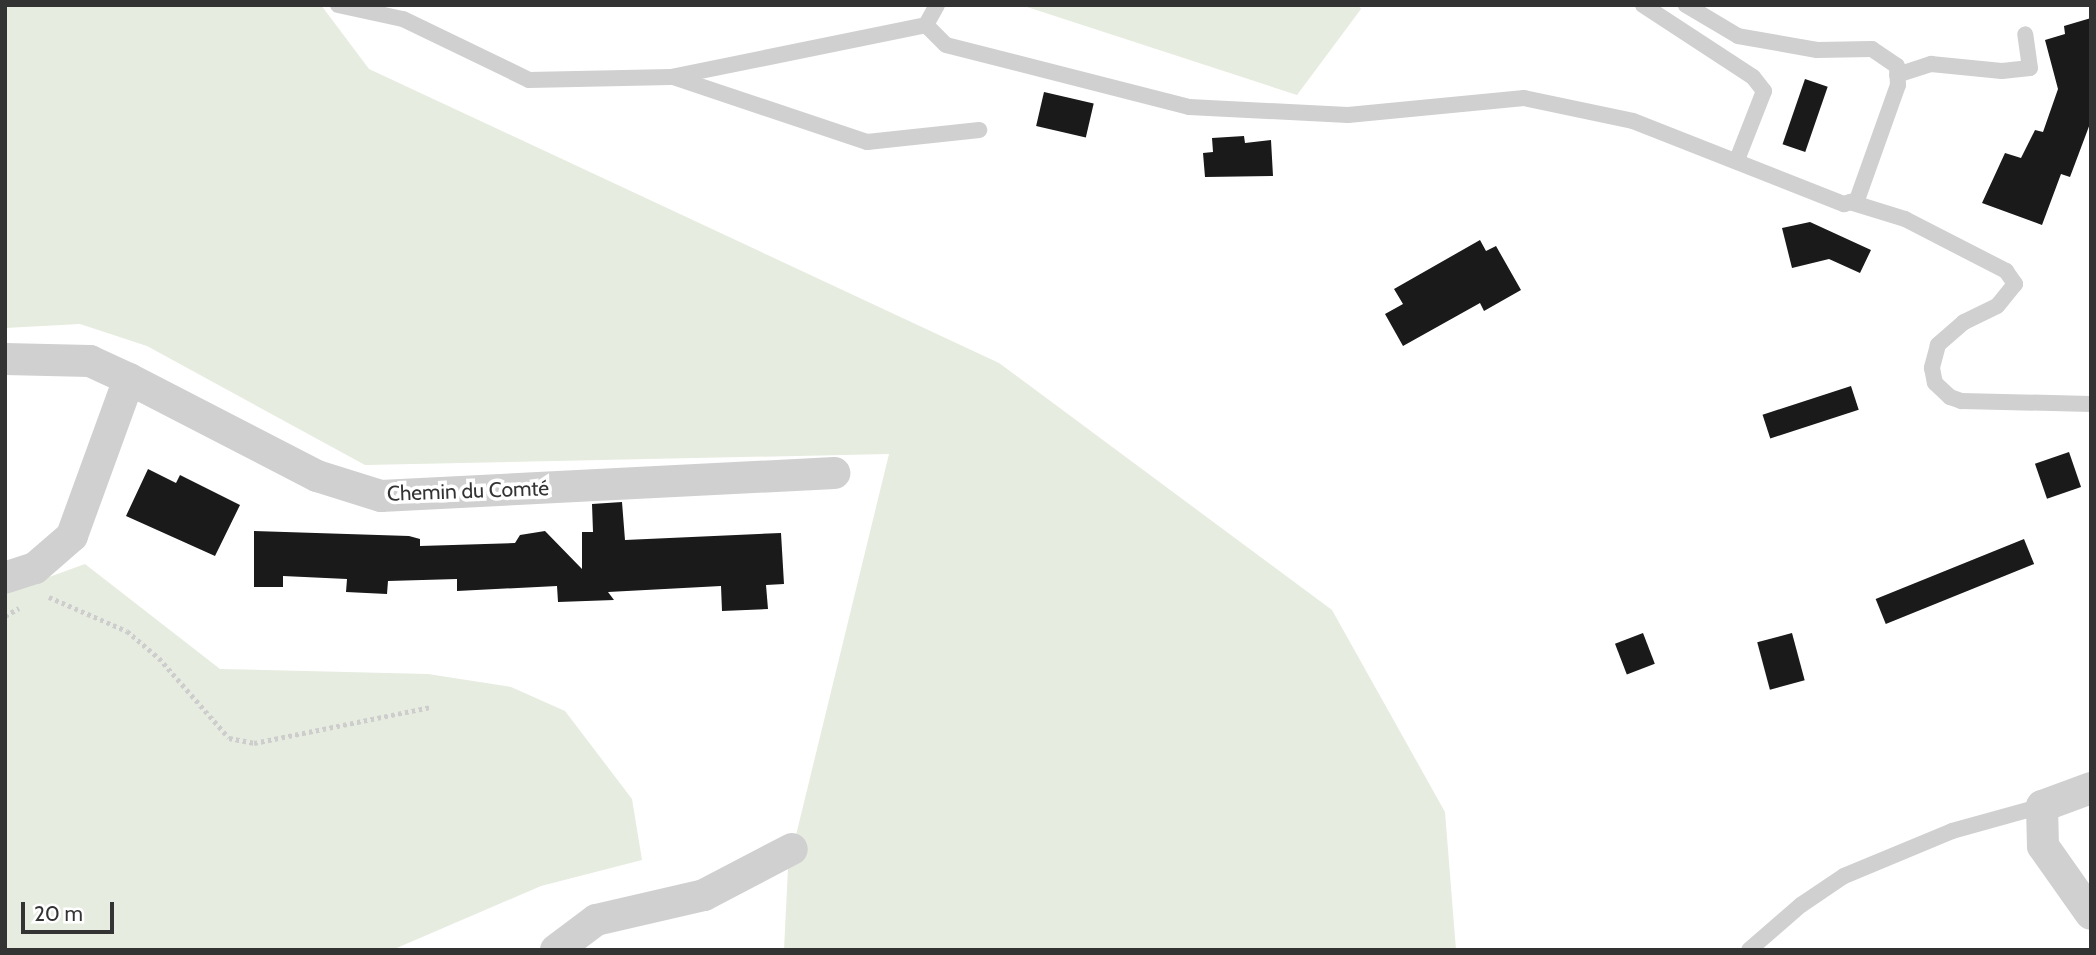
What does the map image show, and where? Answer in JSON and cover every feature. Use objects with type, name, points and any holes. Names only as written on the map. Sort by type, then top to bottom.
[{"type":"street","name":"Chemin du Comté","points":[[5,359],[90,361],[317,476],[381,496],[834,473]]},
{"type":"street","points":[[5,578],[35,568],[72,536],[129,379]]},
{"type":"street","points":[[2091,788],[2042,806],[2043,846],[2091,914]]},
{"type":"street","points":[[556,950],[596,920],[704,895],[792,849]]},
{"type":"lane","points":[[338,5],[403,19],[529,80],[671,77],[926,25],[937,5]]},
{"type":"lane","points":[[1643,5],[1753,77],[1764,91],[1737,160]]},
{"type":"lane","points":[[926,25],[946,45],[1189,107],[1348,116],[1524,98],[1633,121],[1844,204],[1857,200],[1898,85],[1897,66],[1872,50],[1817,50],[1738,36],[1686,5]]},
{"type":"lane","points":[[1897,75],[1931,64],[2002,71],[2030,68],[2025,34]]},
{"type":"lane","points":[[671,77],[867,142],[979,130]]},
{"type":"lane","points":[[1850,202],[1905,219],[2006,271],[2015,284],[1997,306],[1964,323],[1938,345],[1932,368],[1935,383],[1950,397],[1961,401],[2091,404]]},
{"type":"lane","points":[[1749,950],[1801,905],[1844,876],[1952,831],[2042,806]]},
{"type":"path","points":[[41,596],[62,599],[127,631],[159,658],[229,738],[254,743],[431,707]]},
{"type":"path","points":[[5,616],[29,603]]},
{"type":"shaded area","points":[[5,5],[321,5],[369,69],[999,363],[1332,610],[1445,812],[1456,950],[784,950],[788,868],[889,454],[365,465],[147,346],[80,324],[5,328]]},
{"type":"shaded area","points":[[1021,5],[1358,5],[1361,9],[1297,95]]},
{"type":"shaded area","points":[[85,564],[220,669],[428,674],[511,687],[565,711],[632,799],[642,860],[541,886],[392,950],[5,950],[5,593]]},
{"type":"building","points":[[2091,18],[2091,121],[2070,177],[2061,174],[2042,225],[1982,203],[2005,153],[2021,158],[2035,130],[2043,132],[2058,89],[2045,40],[2065,34],[2064,26]]},
{"type":"building","points":[[1805,79],[1828,87],[1805,152],[1783,144]]},
{"type":"building","points":[[1044,92],[1094,103],[1086,138],[1036,126]]},
{"type":"building","points":[[1244,136],[1245,143],[1271,140],[1273,176],[1205,177],[1203,153],[1213,152],[1212,138]]},
{"type":"building","points":[[1810,222],[1871,250],[1860,273],[1829,259],[1792,268],[1782,228]]},
{"type":"building","points":[[1480,240],[1486,251],[1496,246],[1521,290],[1484,311],[1480,303],[1403,346],[1385,314],[1403,304],[1394,289]]},
{"type":"building","points":[[1851,386],[1859,410],[1770,439],[1763,415]]},
{"type":"building","points":[[2069,452],[2081,487],[2047,499],[2035,464]]},
{"type":"building","points":[[148,469],[176,483],[180,475],[240,505],[215,556],[126,516]]},
{"type":"building","points":[[622,502],[625,540],[781,533],[784,584],[766,585],[768,609],[722,611],[721,586],[608,592],[614,600],[558,602],[557,586],[457,591],[457,579],[388,581],[387,594],[346,592],[347,579],[283,576],[283,587],[254,587],[254,531],[409,536],[420,539],[420,546],[515,543],[520,535],[545,531],[582,569],[582,532],[593,532],[592,504]]},
{"type":"building","points":[[2024,539],[2034,564],[1886,624],[1876,599]]},
{"type":"building","points":[[1643,633],[1655,664],[1627,675],[1615,644]]},
{"type":"building","points":[[1792,633],[1805,680],[1770,690],[1757,642]]}]
